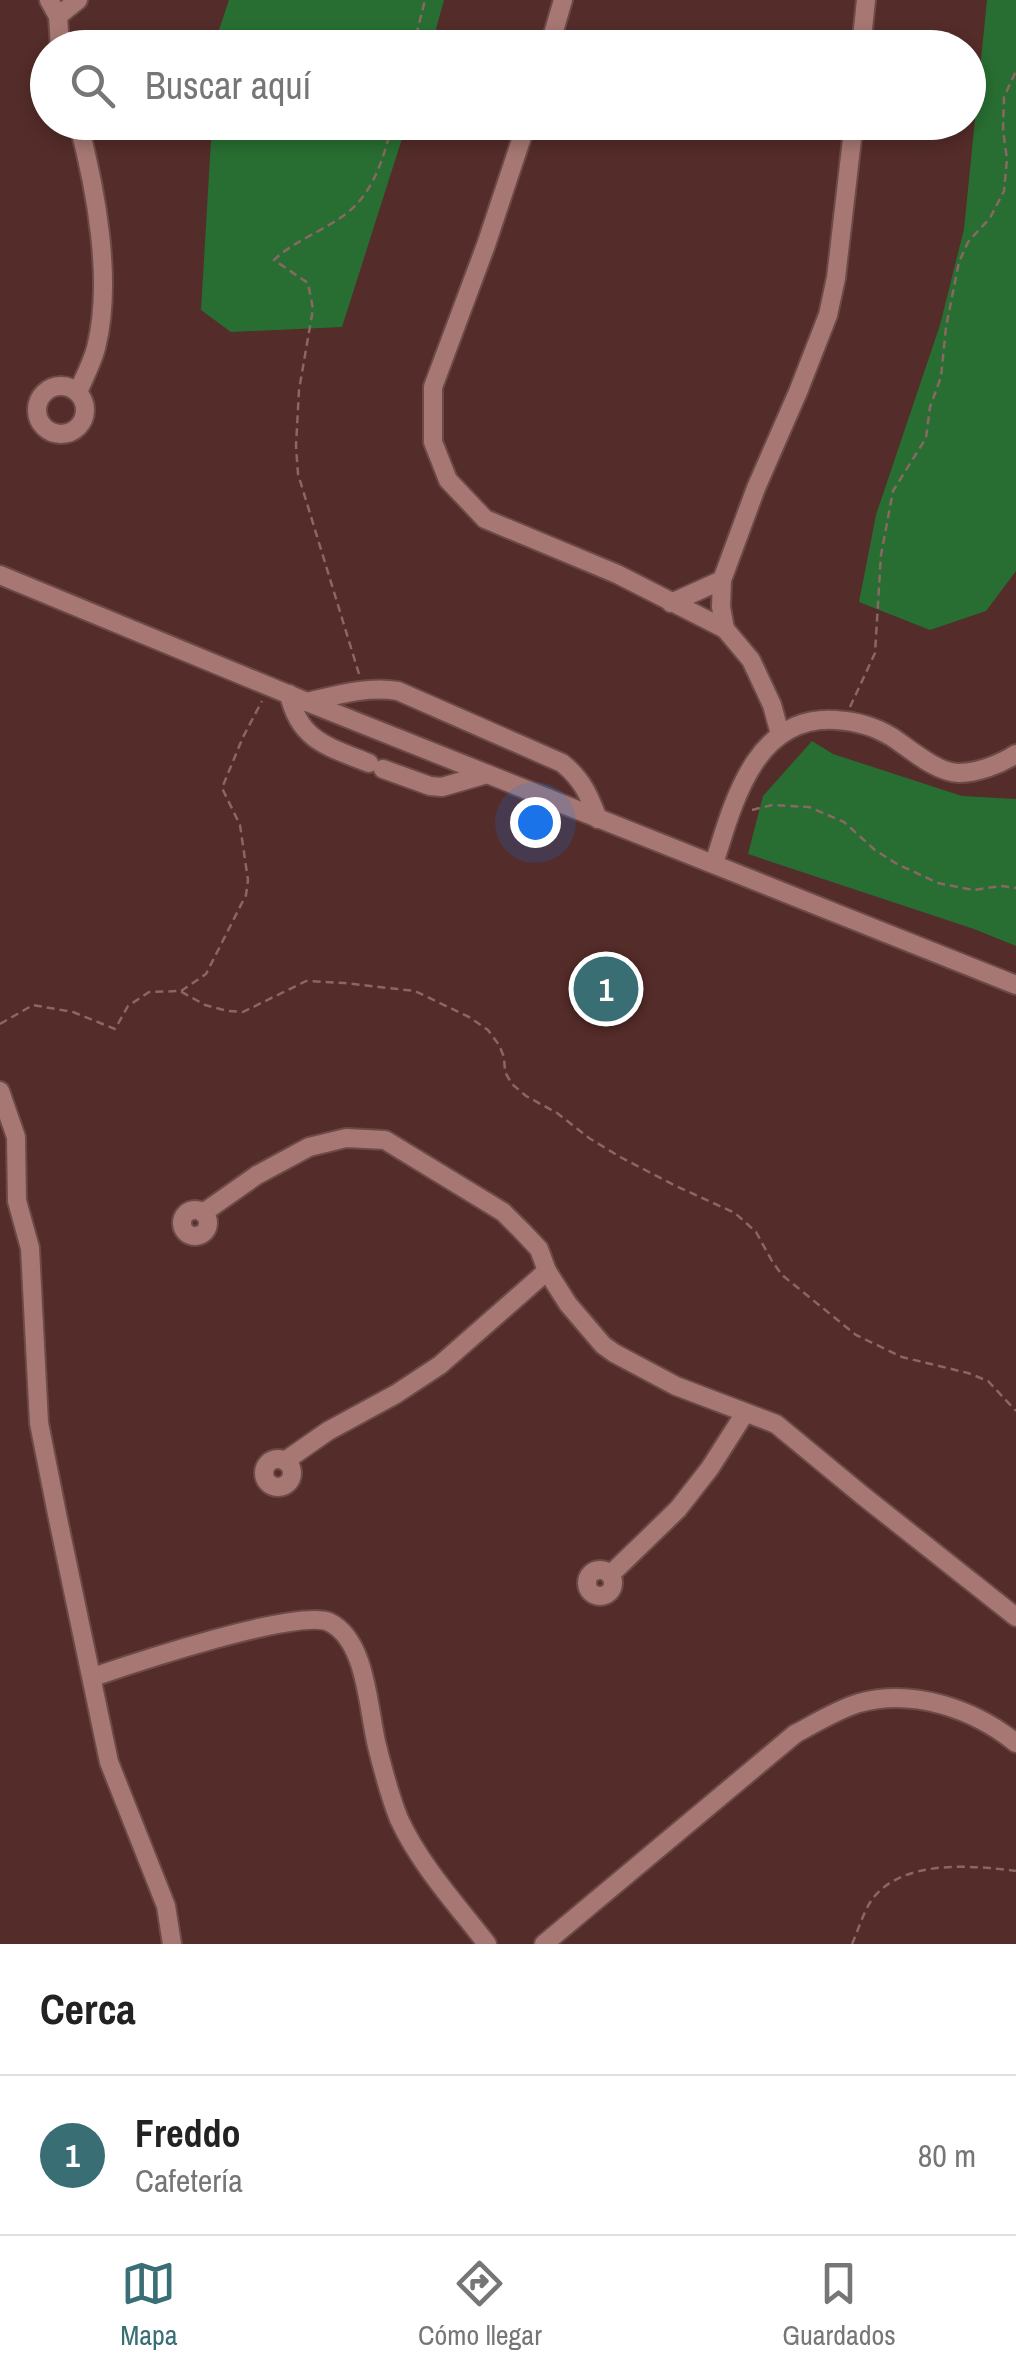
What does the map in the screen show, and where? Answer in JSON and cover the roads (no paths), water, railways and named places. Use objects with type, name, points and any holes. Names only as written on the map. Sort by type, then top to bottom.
[{"type":"street","points":[[54,8],[78,0]]},
{"type":"street","points":[[554,30],[563,0]]},
{"type":"street","points":[[863,30],[866,0]]},
{"type":"street","points":[[78,392],[96,349],[104,284],[94,198],[82,140]]},
{"type":"street","points":[[521,140],[433,387],[433,442],[448,480],[485,519],[617,574],[725,629],[750,660],[772,705],[780,734]]},
{"type":"street","points":[[725,629],[720,607],[722,580],[828,315],[852,140]]},
{"type":"street","points":[[0,576],[1016,985]]},
{"type":"street","points":[[672,603],[722,580]]},
{"type":"street","points":[[298,698],[380,688],[398,691],[562,763],[578,776],[598,819]]},
{"type":"street","points":[[298,698],[292,711],[310,736],[376,766],[442,788],[487,774]]},
{"type":"street","points":[[714,864],[731,808],[747,773],[780,734],[792,726],[814,718],[856,721],[956,774],[994,766],[1016,754]]},
{"type":"street","points":[[0,1091],[16,1136],[16,1201],[30,1248],[39,1423],[109,1762],[166,1906],[172,1944]]},
{"type":"street","points":[[203,1213],[257,1175],[309,1147],[346,1138],[385,1140],[503,1212],[539,1249],[547,1271],[602,1345],[676,1386],[776,1424],[1016,1617]]},
{"type":"street","points":[[284,1462],[440,1364],[547,1271]]},
{"type":"street","points":[[610,1575],[687,1498],[745,1413]]},
{"type":"street","points":[[93,1677],[176,1649],[286,1622],[326,1620],[345,1633],[362,1671],[377,1746],[399,1818],[424,1862],[487,1944]]},
{"type":"street","points":[[544,1944],[795,1734],[828,1715],[861,1703],[897,1698],[947,1706],[996,1726],[1016,1742]]},
{"type":"place","name":"Freddo","points":[[606,989]]}]
